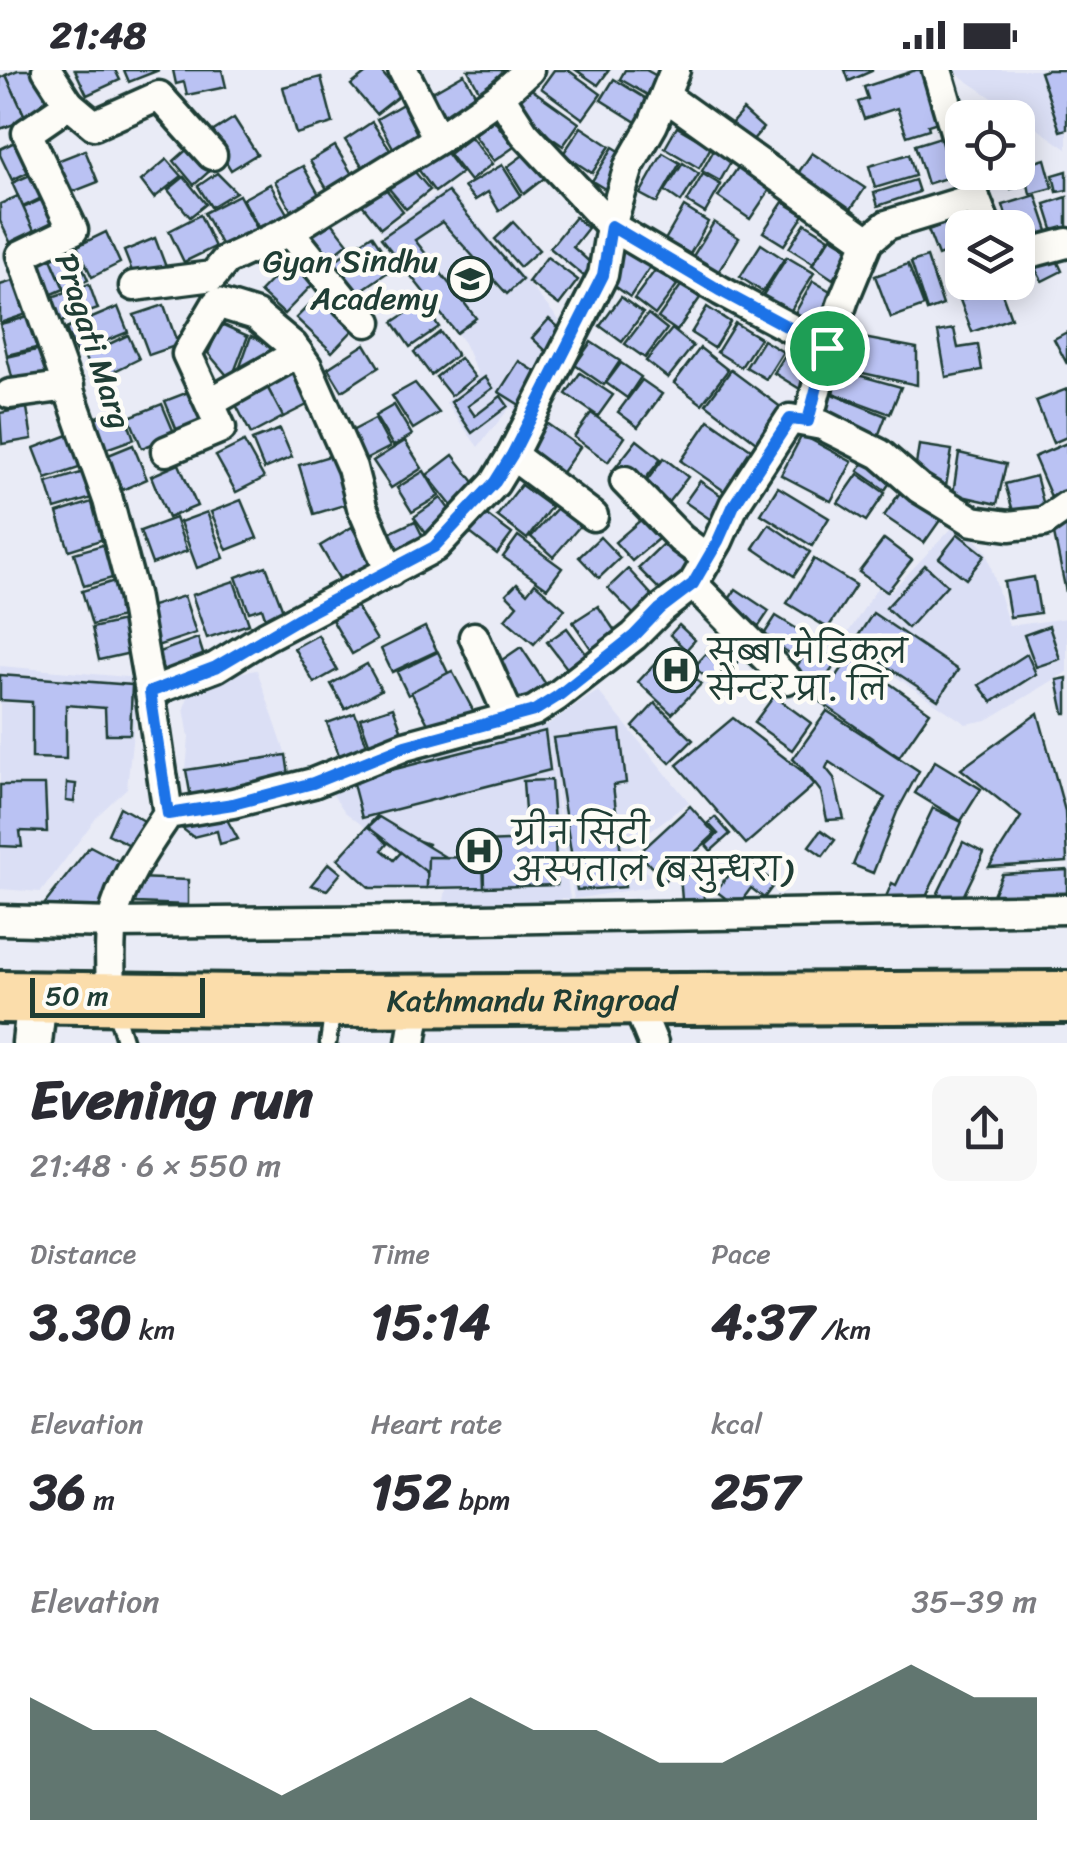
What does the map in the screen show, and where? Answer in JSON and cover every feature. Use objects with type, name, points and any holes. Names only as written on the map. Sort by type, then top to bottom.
[{"type":"highway","name":"Kathmandu Ringroad","points":[[23,1012],[111,996],[331,1022],[644,1021],[1067,996]]},
{"type":"street","points":[[47,70],[69,104],[94,125],[159,96],[212,155]]},
{"type":"street","points":[[403,70],[438,139]]},
{"type":"street","points":[[166,451],[221,428],[187,354],[226,260],[289,230],[438,139],[500,96],[529,70]]},
{"type":"street","points":[[937,70],[946,100]]},
{"type":"street","points":[[150,692],[216,667],[434,547],[495,482],[603,275],[611,226],[629,166],[654,124],[670,83],[868,240]]},
{"type":"street","points":[[500,96],[524,133],[611,226],[827,348]]},
{"type":"street","name":"Pragati Marg","points":[[69,104],[28,133],[73,230],[21,256],[114,519],[133,594],[168,814]]},
{"type":"street","points":[[808,421],[827,348],[868,240],[886,224],[961,190]]},
{"type":"street","points":[[289,230],[347,304],[367,322]]},
{"type":"street","points":[[1035,251],[1067,243]]},
{"type":"street","points":[[134,286],[215,290],[294,346],[307,366],[352,468],[362,507],[390,572]]},
{"type":"street","points":[[210,402],[298,353]]},
{"type":"street","points":[[10,394],[69,386]]},
{"type":"street","points":[[111,996],[112,923],[118,898],[168,814],[233,804],[313,783],[405,746],[534,711],[558,696],[693,584],[734,505],[790,419],[822,425],[880,454],[918,488],[974,521],[1009,526],[1044,522],[1067,506]]},
{"type":"street","points":[[512,455],[592,516]]},
{"type":"street","points":[[625,481],[681,539],[707,558]]},
{"type":"street","points":[[693,584],[787,679]]},
{"type":"street","points":[[474,637],[509,716]]},
{"type":"street","points":[[0,920],[112,923],[1067,909]]},
{"type":"lane","points":[[111,996],[126,1043]]},
{"type":"shaded area","points":[[1067,70],[1067,149],[1035,127],[1035,100],[995,100],[954,72]]},
{"type":"shaded area","name":"Gyan Sindhu Academy","points":[[448,188],[565,327],[523,418],[511,406],[478,447],[446,403],[478,374],[464,343],[380,230]]},
{"type":"shaded area","points":[[958,522],[986,551],[1009,626],[1067,618],[1067,672],[987,720],[966,724],[843,641],[877,588],[888,594]]},
{"type":"shaded area","points":[[0,666],[139,678],[127,788],[99,814],[41,892],[0,889]]},
{"type":"shaded area","points":[[257,670],[286,755],[186,770],[189,737],[184,708],[190,692]]},
{"type":"shaded area","name":"ग्रीन सिटी अस्पताल (बसुन्धरा)","points":[[598,691],[689,802],[631,845],[655,886],[574,899],[548,737],[570,899],[561,898],[560,912],[442,912],[446,890],[345,812],[325,783],[387,759],[547,725]]},
{"type":"building","points":[[18,70],[40,70],[56,106],[26,119],[6,75]]},
{"type":"building","points":[[75,70],[115,70],[120,80],[87,95]]},
{"type":"building","points":[[124,70],[159,70],[129,82]]},
{"type":"building","points":[[173,70],[222,70],[226,87],[187,95],[184,82],[176,84]]},
{"type":"building","points":[[370,70],[380,70],[400,95],[376,114],[351,85]]},
{"type":"building","points":[[468,70],[507,70],[510,75],[480,92]]},
{"type":"building","points":[[554,70],[568,70],[601,94],[583,119],[541,88]]},
{"type":"building","points":[[576,70],[609,70],[598,85]]},
{"type":"building","points":[[625,70],[646,70],[664,80],[653,98],[620,79]]},
{"type":"building","points":[[845,70],[872,70],[872,71],[849,81]]},
{"type":"building","points":[[916,70],[931,70],[945,120],[907,136],[897,108],[864,119],[858,102],[868,99],[864,87]]},
{"type":"building","points":[[1067,70],[1067,129],[1060,131],[1040,72]]},
{"type":"building","points":[[464,74],[479,101],[445,121],[429,94]]},
{"type":"building","points":[[6,75],[29,126],[17,130],[14,124],[0,129],[0,78]]},
{"type":"building","points":[[321,77],[333,123],[296,134],[283,87]]},
{"type":"building","points":[[614,79],[650,101],[636,122],[601,100]]},
{"type":"building","points":[[527,86],[579,123],[563,146],[510,109]]},
{"type":"building","points":[[408,101],[426,132],[395,151],[377,119]]},
{"type":"building","points":[[743,110],[763,128],[744,150],[724,132]]},
{"type":"building","points":[[234,118],[257,154],[231,170],[209,134]]},
{"type":"building","points":[[494,120],[514,147],[494,161],[474,135]]},
{"type":"building","points":[[372,122],[394,155],[367,173],[345,140]]},
{"type":"building","points":[[581,127],[610,146],[592,173],[563,154]]},
{"type":"building","points":[[677,127],[711,147],[699,168],[665,148]]},
{"type":"building","points":[[945,136],[945,178],[927,184],[915,145]]},
{"type":"building","points":[[471,137],[492,164],[470,181],[449,154]]},
{"type":"building","points":[[21,139],[35,169],[12,180],[0,149]]},
{"type":"building","points":[[192,145],[213,168],[194,185],[174,161]]},
{"type":"building","points":[[335,146],[355,179],[330,194],[310,161]]},
{"type":"building","points":[[441,146],[461,173],[435,192],[415,165]]},
{"type":"building","points":[[613,147],[626,155],[605,189],[592,181]]},
{"type":"building","points":[[715,148],[733,158],[720,181],[702,171]]},
{"type":"building","points":[[85,150],[98,182],[70,193],[57,161]]},
{"type":"building","points":[[530,150],[547,176],[524,194],[507,167]]},
{"type":"building","points":[[663,153],[680,163],[657,203],[640,194]]},
{"type":"building","points":[[812,153],[865,188],[849,212],[796,176]]},
{"type":"building","points":[[909,154],[915,176],[875,188],[869,166]]},
{"type":"building","points":[[167,159],[182,176],[154,198],[141,181]]},
{"type":"building","points":[[1045,159],[1053,188],[1030,194],[1029,190],[1035,190],[1035,162]]},
{"type":"building","points":[[683,163],[699,174],[681,202],[665,191]]},
{"type":"building","points":[[741,163],[773,185],[750,219],[718,197]]},
{"type":"building","points":[[502,165],[521,195],[499,211],[488,192],[475,200],[464,187]]},
{"type":"building","points":[[303,166],[322,200],[294,216],[275,181]]},
{"type":"building","points":[[410,166],[430,190],[406,209],[386,185]]},
{"type":"building","points":[[39,171],[50,194],[23,207],[12,183]]},
{"type":"building","points":[[1067,171],[1067,190],[1057,192],[1053,175]]},
{"type":"building","points":[[217,173],[236,192],[211,207],[198,186]]},
{"type":"building","points":[[703,174],[721,185],[705,213],[687,202]]},
{"type":"building","points":[[184,177],[206,204],[190,217],[168,190]]},
{"type":"building","points":[[915,180],[919,192],[878,206],[874,193]]},
{"type":"building","points":[[270,184],[289,217],[261,232],[243,199]]},
{"type":"building","points":[[382,184],[403,211],[381,228],[360,202]]},
{"type":"building","points":[[448,192],[522,280],[507,294],[442,222],[415,240],[476,318],[456,333],[381,238]]},
{"type":"building","points":[[51,195],[66,227],[38,240],[23,208]]},
{"type":"building","points":[[239,195],[261,236],[227,255],[204,213]]},
{"type":"building","points":[[1036,195],[1051,240],[1035,245],[1035,210],[1005,210],[1003,205]]},
{"type":"building","points":[[18,196],[38,240],[15,252],[0,221],[0,204]]},
{"type":"building","points":[[1067,197],[1067,239],[1057,242],[1045,204]]},
{"type":"building","points":[[783,202],[804,215],[784,245],[763,232]]},
{"type":"building","points":[[684,207],[708,222],[690,254],[665,240]]},
{"type":"building","points":[[200,215],[215,247],[184,262],[169,231]]},
{"type":"building","points":[[575,217],[588,228],[573,247],[594,266],[585,277],[550,248]]},
{"type":"building","points":[[330,220],[348,243],[328,259],[310,236]]},
{"type":"building","points":[[513,222],[539,250],[520,267],[495,239]]},
{"type":"building","points":[[714,222],[739,238],[716,276],[690,261]]},
{"type":"building","points":[[805,223],[829,238],[813,263],[789,248]]},
{"type":"building","points":[[945,224],[945,253],[938,256],[928,230]]},
{"type":"building","points":[[106,232],[120,263],[92,277],[77,246]]},
{"type":"building","points":[[372,235],[394,268],[353,296],[331,263]]},
{"type":"building","points":[[831,237],[852,250],[833,279],[812,265]]},
{"type":"building","points":[[155,238],[166,267],[135,279],[124,251]]},
{"type":"building","points":[[73,244],[88,280],[65,290],[49,254]]},
{"type":"building","points":[[761,244],[784,259],[763,292],[740,277]]},
{"type":"building","points":[[617,247],[650,267],[630,297],[612,284]]},
{"type":"building","points":[[49,254],[64,289],[48,296],[34,261]]},
{"type":"building","points":[[547,257],[578,280],[559,305],[528,282]]},
{"type":"building","points":[[787,257],[814,273],[790,312],[763,295]]},
{"type":"building","points":[[927,257],[943,305],[927,311],[911,262]]},
{"type":"building","points":[[1056,258],[1062,271],[1042,281],[1035,268]]},
{"type":"building","points":[[289,262],[313,284],[284,314],[260,292]]},
{"type":"building","points":[[908,264],[924,306],[891,318],[875,276]]},
{"type":"building","points":[[656,269],[677,285],[655,315],[634,299]]},
{"type":"building","points":[[19,279],[30,313],[0,323],[0,285]]},
{"type":"building","points":[[813,281],[832,292],[814,325],[794,315]]},
{"type":"building","points":[[89,284],[98,309],[61,322],[52,297]]},
{"type":"building","points":[[682,284],[700,298],[677,331],[658,318]]},
{"type":"building","points":[[318,296],[353,330],[332,352],[296,318]]},
{"type":"building","points":[[621,297],[643,313],[622,342],[600,326]]},
{"type":"building","points":[[960,300],[1004,300],[1011,318],[972,332]]},
{"type":"building","points":[[422,303],[439,327],[410,347],[393,322]]},
{"type":"building","points":[[164,305],[178,345],[149,355],[134,315]]},
{"type":"building","points":[[118,307],[128,332],[76,353],[66,329]]},
{"type":"building","points":[[707,307],[730,322],[714,348],[691,333]]},
{"type":"building","points":[[648,314],[667,329],[645,358],[625,344]]},
{"type":"building","points":[[32,316],[40,347],[7,355],[0,324]]},
{"type":"building","points":[[549,319],[564,332],[547,352],[532,338]]},
{"type":"building","points":[[735,323],[760,338],[741,367],[717,352]]},
{"type":"building","points":[[221,324],[248,336],[231,380],[208,353]]},
{"type":"building","points":[[672,329],[693,346],[668,378],[646,361]]},
{"type":"building","points":[[954,329],[958,348],[978,345],[982,370],[946,377],[938,332]]},
{"type":"building","points":[[440,332],[457,355],[431,375],[414,352]]},
{"type":"building","points":[[1067,332],[1067,364],[1054,339]]},
{"type":"building","points":[[128,335],[139,359],[96,380],[84,356]]},
{"type":"building","points":[[251,336],[273,345],[273,351],[237,375]]},
{"type":"building","points":[[858,337],[917,348],[917,385],[840,368],[844,347],[856,349]]},
{"type":"building","points":[[763,340],[783,352],[766,379],[746,367]]},
{"type":"building","points":[[591,342],[620,361],[604,385],[575,365]]},
{"type":"building","points":[[365,344],[379,367],[342,391],[328,368]]},
{"type":"building","points":[[700,348],[728,370],[702,404],[674,383]]},
{"type":"building","points":[[41,349],[49,381],[15,389],[7,357]]},
{"type":"building","points":[[789,349],[815,364],[800,389],[774,373]]},
{"type":"building","points":[[460,358],[475,377],[451,396],[436,377]]},
{"type":"building","points":[[519,361],[542,376],[523,407],[499,392]]},
{"type":"building","points":[[621,363],[641,377],[627,398],[606,383]]},
{"type":"building","points":[[297,367],[315,401],[283,417],[265,383]]},
{"type":"building","points":[[731,370],[790,414],[764,448],[706,404]]},
{"type":"building","points":[[840,370],[901,387],[890,414],[833,393]]},
{"type":"building","points":[[580,373],[613,395],[598,416],[566,394]]},
{"type":"building","points":[[485,377],[493,388],[468,406],[475,416],[501,396],[508,406],[472,433],[451,402]]},
{"type":"building","points":[[642,380],[662,394],[638,427],[618,412]]},
{"type":"building","points":[[265,383],[283,417],[251,434],[233,399]]},
{"type":"building","points":[[415,383],[439,413],[413,429],[392,396]]},
{"type":"building","points":[[196,389],[212,429],[181,441],[165,401]]},
{"type":"building","points":[[1067,389],[1067,437],[1053,443],[1036,401]]},
{"type":"building","points":[[832,394],[886,416],[875,444],[821,422]]},
{"type":"building","points":[[162,404],[175,435],[142,448],[129,417]]},
{"type":"building","points":[[394,405],[412,435],[393,446],[375,416]]},
{"type":"building","points":[[27,408],[32,439],[2,444],[0,413]]},
{"type":"building","points":[[123,408],[134,439],[106,449],[94,418]]},
{"type":"building","points":[[591,413],[625,437],[608,462],[574,437]]},
{"type":"building","points":[[375,419],[390,447],[365,460],[350,432]]},
{"type":"building","points":[[709,420],[764,458],[736,499],[681,461]]},
{"type":"building","points":[[546,423],[580,447],[556,481],[522,457]]},
{"type":"building","points":[[280,429],[292,457],[264,469],[252,440]]},
{"type":"building","points":[[71,434],[82,467],[46,479],[34,448]]},
{"type":"building","points":[[802,435],[852,462],[831,501],[781,475]]},
{"type":"building","points":[[637,440],[661,459],[639,487],[615,468]]},
{"type":"building","points":[[405,441],[422,468],[391,488],[373,461]]},
{"type":"building","points":[[244,442],[264,478],[236,492],[216,456]]},
{"type":"building","points":[[1067,443],[1067,492],[1052,499],[1034,457]]},
{"type":"building","points":[[133,445],[147,479],[120,491],[106,456]]},
{"type":"building","points":[[919,445],[952,450],[946,486],[915,471]]},
{"type":"building","points":[[959,453],[1006,464],[997,504],[953,494]]},
{"type":"building","points":[[336,454],[351,503],[314,514],[299,465]]},
{"type":"building","points":[[453,455],[480,490],[455,510],[427,475]]},
{"type":"building","points":[[664,458],[688,477],[663,509],[639,491]]},
{"type":"building","points":[[866,460],[893,478],[885,490],[858,471]]},
{"type":"building","points":[[179,464],[197,506],[168,518],[151,476]]},
{"type":"building","points":[[424,471],[439,496],[412,512],[397,488]]},
{"type":"building","points":[[84,472],[92,498],[55,509],[47,483]]},
{"type":"building","points":[[858,474],[885,493],[866,521],[838,503]]},
{"type":"building","points":[[1036,476],[1046,513],[1016,521],[1005,484]]},
{"type":"building","points":[[700,481],[732,503],[717,524],[685,502]]},
{"type":"building","points":[[521,485],[551,507],[527,539],[497,516]]},
{"type":"building","points":[[778,487],[829,518],[812,546],[761,514]]},
{"type":"building","points":[[903,488],[943,516],[924,543],[884,516]]},
{"type":"building","points":[[441,498],[457,520],[430,539],[414,517]]},
{"type":"building","points":[[98,500],[110,537],[69,550],[57,513]]},
{"type":"building","points":[[241,500],[257,538],[227,550],[211,512]]},
{"type":"building","points":[[558,507],[580,526],[553,557],[531,537]]},
{"type":"building","points":[[207,512],[224,558],[197,568],[180,522]]},
{"type":"building","points":[[484,513],[512,534],[497,554],[470,533]]},
{"type":"building","points":[[175,518],[187,551],[152,564],[140,531]]},
{"type":"building","points":[[643,518],[659,538],[632,561],[615,542]]},
{"type":"building","points":[[415,521],[428,547],[400,561],[387,534]]},
{"type":"building","points":[[769,524],[810,552],[794,576],[753,548]]},
{"type":"building","points":[[1067,526],[1067,597],[1053,529]]},
{"type":"building","points":[[352,527],[377,568],[344,587],[320,546]]},
{"type":"building","points":[[958,534],[985,555],[966,579],[939,558]]},
{"type":"building","points":[[518,536],[562,568],[547,588],[503,557]]},
{"type":"building","points":[[600,537],[620,558],[599,578],[579,557]]},
{"type":"building","points":[[669,538],[698,567],[667,597],[638,568]]},
{"type":"building","points":[[884,539],[912,560],[887,592],[859,572]]},
{"type":"building","points":[[113,542],[123,575],[84,586],[74,553]]},
{"type":"building","points":[[814,559],[856,585],[828,628],[787,603]]},
{"type":"building","points":[[925,565],[947,585],[908,628],[886,608]]},
{"type":"building","points":[[266,566],[284,613],[266,620],[262,608],[249,612],[236,577]]},
{"type":"building","points":[[628,569],[661,605],[642,623],[608,588]]},
{"type":"building","points":[[1034,577],[1040,613],[1010,617],[1004,582]]},
{"type":"building","points":[[121,579],[129,606],[119,609],[122,617],[92,625],[82,591]]},
{"type":"building","points":[[234,581],[249,624],[207,638],[192,595]]},
{"type":"building","points":[[517,583],[527,593],[535,583],[565,609],[534,644],[505,619],[517,605],[506,594]]},
{"type":"building","points":[[736,589],[769,611],[759,626],[725,605]]},
{"type":"building","points":[[184,596],[196,633],[154,647],[142,609]]},
{"type":"building","points":[[355,604],[377,640],[352,654],[331,618]]},
{"type":"building","points":[[598,606],[623,643],[598,659],[573,622]]},
{"type":"building","points":[[873,613],[958,670],[938,700],[853,644]]},
{"type":"building","points":[[776,616],[810,637],[797,658],[763,636]]},
{"type":"building","points":[[128,620],[135,652],[99,660],[92,628]]},
{"type":"building","points":[[679,625],[695,640],[686,650],[670,635]]},
{"type":"building","points":[[1049,626],[1060,659],[1036,667],[1024,635]]},
{"type":"building","points":[[425,627],[437,651],[392,672],[381,649]]},
{"type":"building","points":[[567,628],[595,666],[576,680],[547,642]]},
{"type":"building","points":[[318,635],[337,670],[314,683],[294,648]]},
{"type":"building","points":[[719,636],[743,656],[731,670],[707,649]]},
{"type":"building","points":[[198,638],[206,663],[164,677],[156,653]]},
{"type":"building","points":[[812,644],[837,662],[819,688],[794,670]]},
{"type":"building","points":[[521,647],[547,686],[520,704],[493,666]]},
{"type":"building","points":[[438,652],[449,675],[408,695],[397,672]]},
{"type":"building","points":[[666,652],[701,684],[672,714],[638,682]]},
{"type":"building","points":[[706,654],[735,680],[723,693],[694,667]]},
{"type":"building","points":[[1027,654],[1036,674],[992,702],[979,685]]},
{"type":"building","points":[[851,656],[930,712],[899,757],[819,701]]},
{"type":"building","points":[[367,664],[381,690],[345,709],[331,684]]},
{"type":"building","points":[[452,671],[474,712],[433,733],[411,692]]},
{"type":"building","points":[[0,675],[132,685],[130,734],[106,734],[105,708],[66,705],[66,759],[32,758],[32,702],[0,700]]},
{"type":"building","points":[[1067,678],[1067,713],[1064,713],[1057,680]]},
{"type":"building","points":[[774,696],[811,723],[792,750],[754,723]]},
{"type":"building","points":[[655,703],[693,740],[670,763],[633,727]]},
{"type":"building","points":[[393,707],[406,743],[373,754],[360,718]]},
{"type":"building","points":[[827,711],[919,771],[897,812],[873,873],[853,865],[885,798],[829,762],[826,768],[834,778],[844,819],[827,820],[821,792],[793,759]]},
{"type":"building","points":[[355,713],[370,753],[342,763],[327,723]]},
{"type":"building","points":[[1038,713],[1065,811],[1067,862],[989,867],[1021,817],[961,769]]},
{"type":"building","points":[[733,718],[802,771],[814,785],[746,844],[677,765]]},
{"type":"building","points":[[620,730],[626,783],[613,785],[625,887],[577,890],[553,738]]},
{"type":"building","points":[[545,731],[550,770],[362,818],[352,780]]},
{"type":"building","points":[[286,755],[290,782],[191,798],[186,770]]},
{"type":"building","points":[[935,761],[981,789],[961,821],[915,793]]},
{"type":"building","points":[[551,780],[555,839],[527,841],[523,781]]},
{"type":"building","points":[[67,783],[76,784],[74,802],[66,801]]},
{"type":"building","points":[[0,785],[45,785],[47,832],[20,831],[22,847],[0,846]]},
{"type":"building","points":[[690,806],[715,834],[664,881],[639,853]]},
{"type":"building","points":[[120,807],[153,826],[142,851],[108,834]]},
{"type":"building","points":[[933,808],[962,822],[924,901],[885,899],[892,883],[896,885]]},
{"type":"building","points":[[225,816],[238,839],[220,844],[217,831],[193,837],[179,826]]},
{"type":"building","points":[[377,816],[389,827],[380,837],[387,844],[382,850],[394,860],[413,839],[428,844],[427,888],[370,888],[338,859]]},
{"type":"building","points":[[379,817],[447,858],[433,877],[368,827]]},
{"type":"building","points":[[715,817],[730,834],[711,851],[706,845],[718,834],[708,823]]},
{"type":"building","points":[[821,830],[835,840],[823,856],[809,846]]},
{"type":"building","points":[[555,839],[557,885],[484,887],[482,842]]},
{"type":"building","points":[[963,842],[984,853],[959,905],[937,895]]},
{"type":"building","points":[[90,846],[124,864],[100,911],[40,910]]},
{"type":"building","points":[[428,857],[483,858],[484,887],[427,888]]},
{"type":"building","points":[[741,858],[775,883],[764,898],[751,888],[737,907],[716,891]]},
{"type":"building","points":[[329,863],[341,873],[327,890],[311,885]]},
{"type":"building","points":[[1067,870],[1067,903],[988,906],[1002,874]]},
{"type":"building","points":[[702,873],[704,899],[682,900],[680,875]]},
{"type":"building","points":[[136,878],[188,880],[188,905],[135,903]]},
{"type":"place","name":"Gyan Sindhu Academy","points":[[470,279]]},
{"type":"place","name":"सुब्बा मेडिकल सेन्टर प्रा. लि","points":[[676,670]]},
{"type":"place","name":"ग्रीन सिटी अस्पताल (बसुन्धरा)","points":[[479,851]]},
{"type":"route","points":[[611,226],[827,348],[808,421],[790,419],[774,440],[693,584],[558,696],[534,711],[405,746],[313,783],[233,804],[168,814],[150,692],[216,667],[266,636],[434,547],[495,482],[512,455],[603,275],[611,226]]}]
